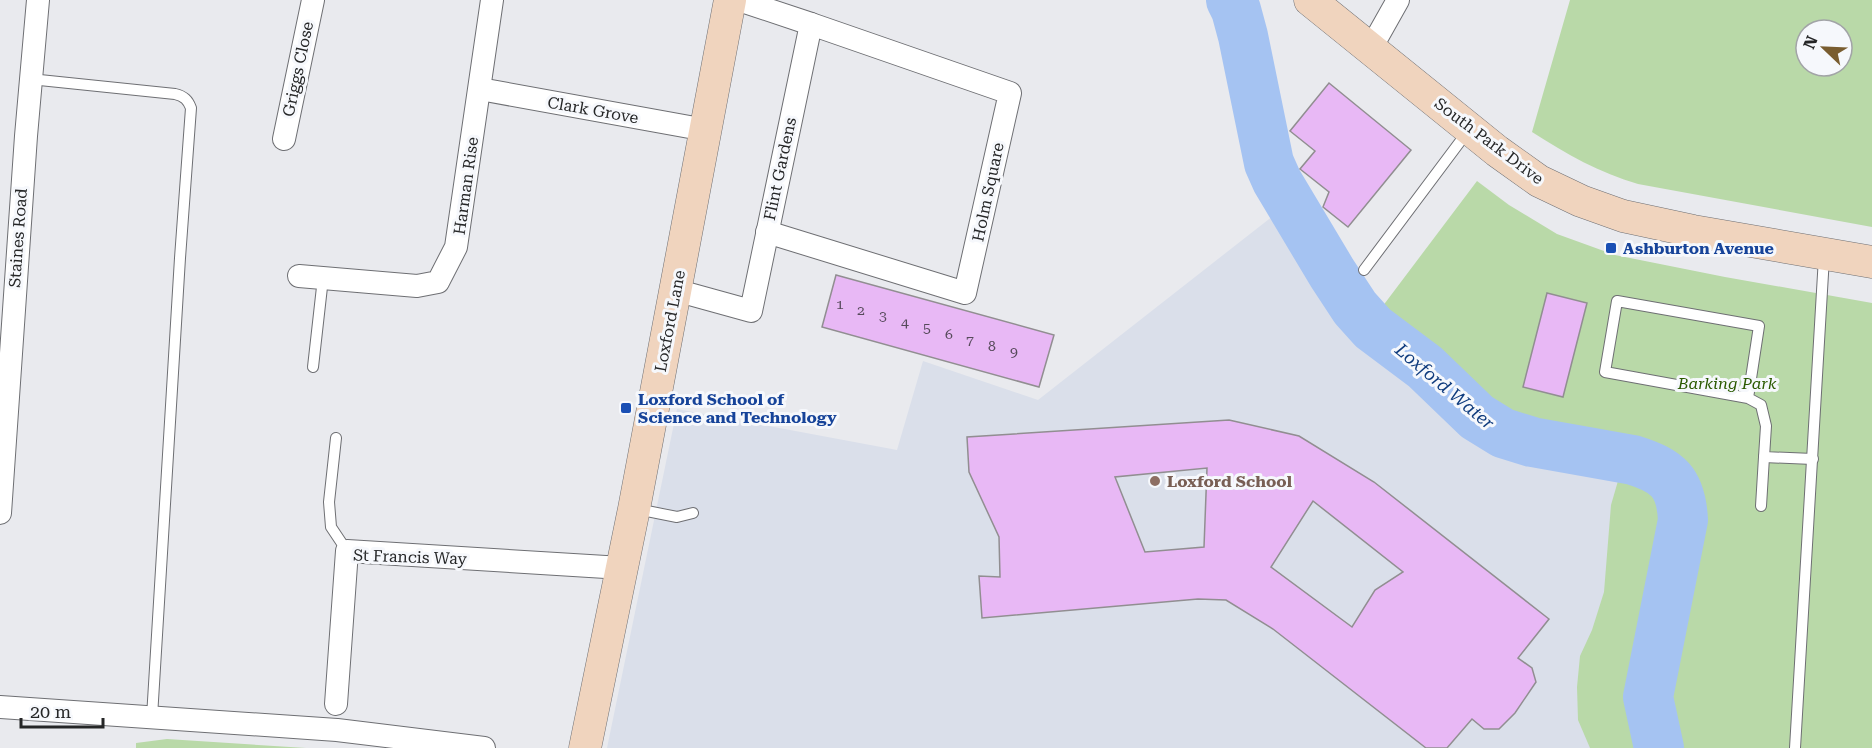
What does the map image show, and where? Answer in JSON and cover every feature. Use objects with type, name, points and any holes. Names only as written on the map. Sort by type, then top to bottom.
[{"type":"street","name":"Staines Road","points":[[0,513],[1,471],[30,79],[38,0]]},
{"type":"street","name":"Griggs Close","points":[[284,139],[313,0]]},
{"type":"street","points":[[480,90],[492,0]]},
{"type":"street","name":"Loxford Lane","points":[[585,748],[634,509],[730,0]]},
{"type":"street","points":[[739,0],[811,24]]},
{"type":"street","name":"South Park Drive","points":[[1310,0],[1469,129],[1539,181],[1581,201],[1623,216],[1693,231],[1872,262]]},
{"type":"street","points":[[1371,48],[1398,0]]},
{"type":"street","name":"Flint Gardens","points":[[675,290],[751,311],[811,24]]},
{"type":"street","name":"Holm Square","points":[[767,232],[965,293],[1010,93],[811,24]]},
{"type":"street","name":"Clark Grove","points":[[480,90],[706,130]]},
{"type":"street","name":"Harman Rise","points":[[299,276],[417,286],[438,282],[456,247],[480,90]]},
{"type":"street","name":"St Francis Way","points":[[336,704],[347,551],[622,567]]},
{"type":"street","points":[[0,707],[337,730],[484,748]]},
{"type":"lane","points":[[30,79],[175,94],[183,96],[191,108],[152,717]]},
{"type":"lane","points":[[1364,270],[1469,129]]},
{"type":"lane","points":[[1795,748],[1824,255]]},
{"type":"lane","points":[[313,367],[324,278]]},
{"type":"lane","points":[[1748,398],[1760,326],[1617,301],[1605,372],[1748,398],[1761,405],[1766,426],[1761,506]]},
{"type":"lane","points":[[336,438],[329,502],[331,527],[347,551]]},
{"type":"lane","points":[[1764,457],[1813,459]]},
{"type":"lane","points":[[634,509],[678,517],[693,513]]},
{"type":"shaded area","name":"Loxford School","points":[[1278,212],[1347,323],[1367,341],[1411,373],[1471,430],[1493,446],[1517,454],[1654,483],[1663,495],[1667,506],[1667,524],[1634,693],[1634,713],[1644,748],[607,748],[677,409],[897,450],[923,361],[1038,400]]},
{"type":"green space","points":[[1570,0],[1872,0],[1872,227],[1638,184],[1610,174],[1532,132]]},
{"type":"green space","name":"Barking Park","points":[[1477,181],[1509,205],[1557,234],[1615,255],[1872,303],[1872,748],[1668,748],[1655,701],[1689,525],[1683,488],[1677,477],[1665,466],[1623,451],[1522,432],[1504,426],[1474,405],[1429,359],[1373,319]]},
{"type":"green space","points":[[1620,474],[1648,482],[1657,488],[1665,505],[1666,516],[1664,544],[1634,693],[1634,713],[1644,748],[1590,748],[1578,720],[1577,687],[1580,656],[1592,630],[1604,592],[1611,505]]},
{"type":"green space","points":[[167,739],[306,748],[136,748],[136,743]]},
{"type":"building","points":[[1329,83],[1411,150],[1348,227],[1323,207],[1329,192],[1300,169],[1315,151],[1290,131]]},
{"type":"building","points":[[836,275],[1054,335],[1039,387],[822,327]]},
{"type":"building","points":[[1547,293],[1587,303],[1563,397],[1523,387]]},
{"type":"building","points":[[1229,420],[1299,436],[1374,482],[1549,619],[1518,658],[1532,668],[1536,682],[1515,713],[1499,729],[1484,729],[1472,719],[1447,748],[1426,748],[1273,629],[1226,600],[1198,599],[982,618],[979,576],[1000,577],[999,537],[969,472],[967,437]],"holes":[[[1207,468],[1204,547],[1145,552],[1115,477]],[[1313,501],[1403,572],[1375,590],[1352,627],[1271,567]]]},
{"type":"waterway","name":"Loxford Water","points":[[1231,0],[1243,36],[1269,163],[1277,181],[1332,273],[1355,308],[1373,328],[1425,367],[1477,417],[1503,433],[1532,442],[1633,460],[1664,474],[1676,487],[1683,520],[1648,697],[1659,748]]},
{"type":"place","name":"Ashburton Avenue","points":[[1611,248]]},
{"type":"place","name":"Loxford School of Science and Technology","points":[[626,408]]},
{"type":"place","name":"Loxford School","points":[[1155,481]]}]
